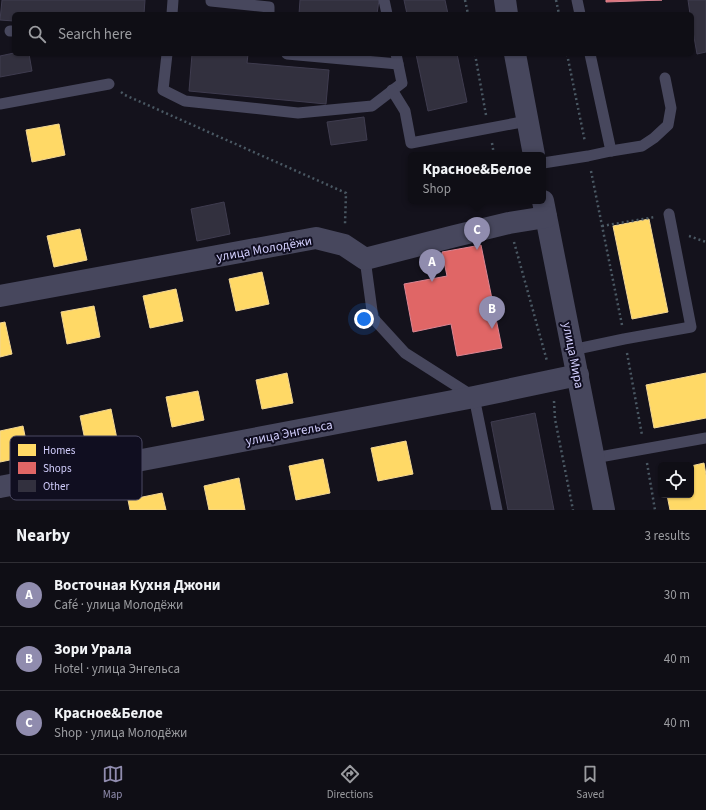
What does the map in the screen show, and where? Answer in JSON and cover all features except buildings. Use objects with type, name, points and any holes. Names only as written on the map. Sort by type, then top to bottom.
[{"type":"street","points":[[504,0],[507,12]]},
{"type":"street","points":[[515,56],[533,152]]},
{"type":"street","points":[[365,259],[509,223],[545,209]]},
{"type":"street","name":"улица Мира","points":[[545,209],[604,510]]},
{"type":"street","name":"улица Молодёжи","points":[[0,296],[316,238],[344,245],[365,259]]},
{"type":"street","name":"улица Энгельса","points":[[142,460],[474,397],[578,375]]},
{"type":"street","name":"улица Энгельса","points":[[0,487],[10,485]]},
{"type":"lane","points":[[172,12],[173,0]]},
{"type":"lane","points":[[211,0],[269,7],[269,12]]},
{"type":"lane","points":[[384,0],[387,12]]},
{"type":"lane","points":[[577,0],[580,12]]},
{"type":"lane","points":[[167,56],[163,90],[185,101],[298,113],[372,106],[402,83],[397,59],[331,56]]},
{"type":"lane","points":[[590,56],[611,150]]},
{"type":"lane","points":[[546,163],[588,156],[611,150],[642,146],[654,138],[668,126],[672,108],[665,78]]},
{"type":"lane","points":[[0,104],[109,84]]},
{"type":"lane","points":[[392,90],[405,111],[410,143],[527,120]]},
{"type":"lane","points":[[572,350],[691,327],[669,214]]},
{"type":"lane","points":[[365,259],[373,318],[405,353],[474,397],[496,510]]},
{"type":"lane","points":[[594,458],[706,438]]},
{"type":"path","points":[[465,0],[468,12]]},
{"type":"path","points":[[556,0],[559,12]]},
{"type":"path","points":[[475,56],[493,152]]},
{"type":"path","points":[[567,56],[624,339],[655,510]]},
{"type":"path","points":[[109,84],[125,95],[346,193],[344,245]]},
{"type":"path","points":[[602,226],[669,214]]},
{"type":"path","points":[[509,223],[553,381],[555,419],[573,510]]},
{"type":"path","points":[[697,239],[706,242]]},
{"type":"place","name":"Красное&Белое","points":[[477,250]]},
{"type":"place","name":"Восточная Кухня Джони","points":[[432,282]]},
{"type":"place","name":"Зори Урала","points":[[492,329]]}]
